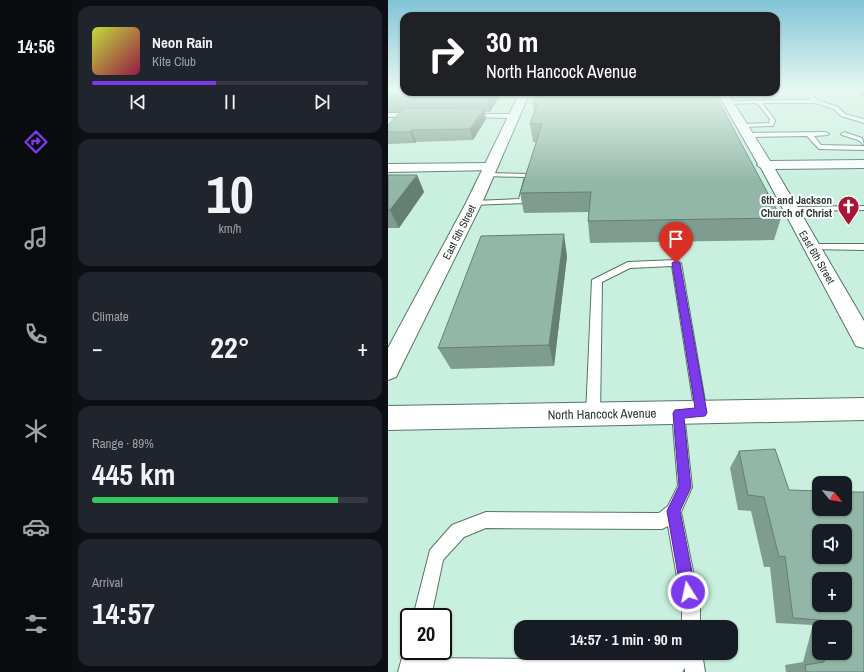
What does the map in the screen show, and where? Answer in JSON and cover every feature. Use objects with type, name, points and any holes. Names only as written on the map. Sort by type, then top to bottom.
[{"type":"street","name":"East 5th Street","points":[[388,370],[474,203],[512,120]]},
{"type":"street","name":"East 6th Street","points":[[739,120],[749,136],[864,340]]},
{"type":"street","points":[[764,165],[864,164]]},
{"type":"street","points":[[388,168],[488,171]]},
{"type":"street","name":"North Hancock Avenue","points":[[388,418],[864,409]]},
{"type":"lane","points":[[742,126],[766,126],[771,125],[772,120]]},
{"type":"lane","points":[[809,134],[820,148],[864,148]]},
{"type":"lane","points":[[749,136],[826,134]]},
{"type":"lane","points":[[844,134],[860,139],[864,143]]},
{"type":"lane","points":[[474,203],[522,202],[529,175],[488,171]]},
{"type":"lane","points":[[789,209],[864,208]]},
{"type":"lane","points":[[811,247],[864,247]]},
{"type":"lane","points":[[424,608],[436,556],[458,532],[486,520],[662,521],[674,511],[685,487],[690,413],[676,263],[628,265],[597,280],[593,414]]},
{"type":"lane","points":[[674,511],[691,605],[691,620]]},
{"type":"lane","points":[[410,664],[671,670],[680,660]]},
{"type":"lane","points":[[693,660],[695,672]]},
{"type":"building","points":[[392,120],[476,120],[470,129],[388,132],[388,125]]},
{"type":"building","points":[[531,120],[729,120],[781,218],[588,221],[591,192],[520,193],[542,124],[530,124]]},
{"type":"building","points":[[388,175],[417,175],[390,210],[388,210]]},
{"type":"building","points":[[564,234],[549,345],[438,348],[481,236]]},
{"type":"building","points":[[775,449],[789,490],[812,491],[812,516],[852,516],[852,492],[864,492],[864,672],[806,672],[805,665],[824,662],[824,660],[852,660],[852,620],[793,618],[785,556],[779,557],[764,497],[748,495],[739,451]]},
{"type":"place","name":"6th and Jackson Church of Christ","points":[[848,226]]},
{"type":"route","points":[[676,263],[701,413],[678,413],[685,487],[674,511],[688,592]]}]
